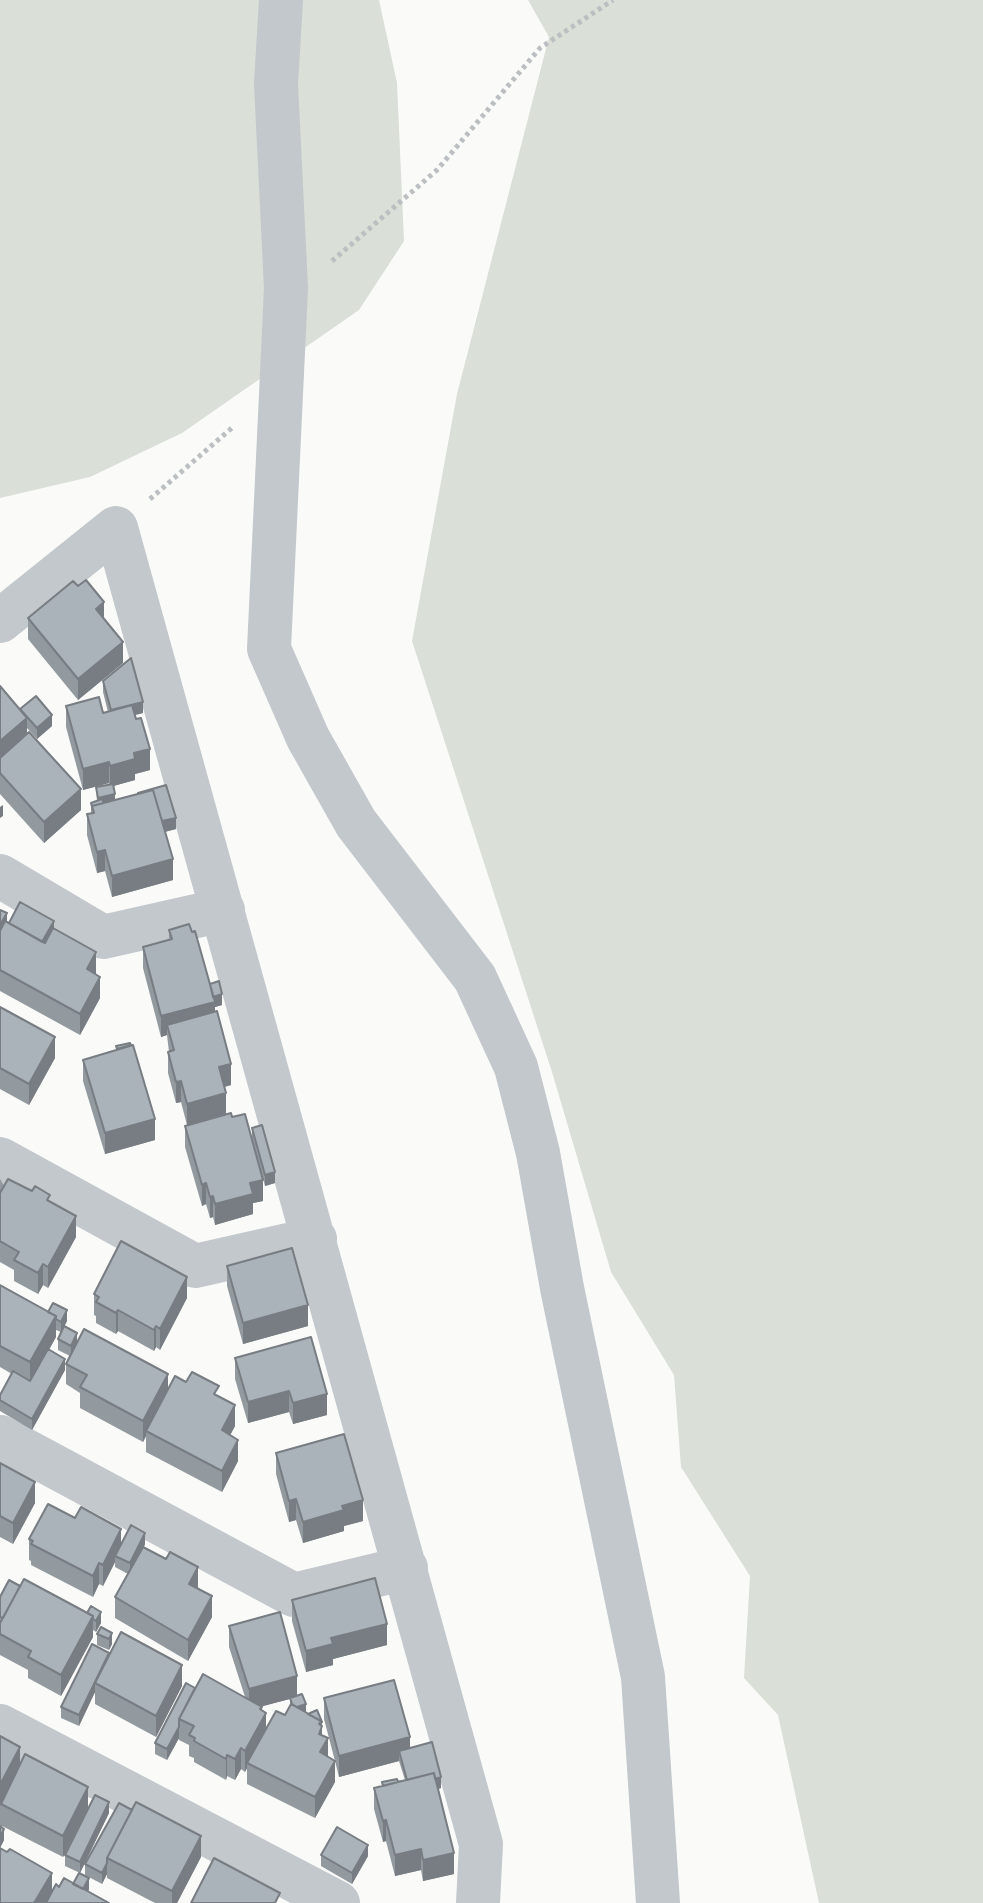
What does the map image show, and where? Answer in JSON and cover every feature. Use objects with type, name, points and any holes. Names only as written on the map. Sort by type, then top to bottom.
[{"type":"street","points":[[281,0],[276,84],[286,288],[269,649],[308,738],[356,823],[475,978],[516,1067],[538,1153],[562,1288],[643,1677],[658,1903]]},
{"type":"street","points":[[0,621],[116,528],[481,1844],[478,1903]]},
{"type":"street","points":[[0,876],[103,937],[223,910]]},
{"type":"street","points":[[0,1159],[195,1266],[315,1239]]},
{"type":"street","points":[[0,1437],[294,1595],[406,1568]]},
{"type":"street","points":[[0,1726],[338,1903]]},
{"type":"path","points":[[286,288],[329,264],[437,170],[540,48],[613,0]]},
{"type":"path","points":[[116,528],[256,408],[282,410]]},
{"type":"shaded area","points":[[0,0],[379,0],[397,83],[404,241],[359,310],[182,433],[90,477],[0,498]]},
{"type":"shaded area","points":[[528,0],[983,0],[983,1903],[819,1903],[778,1715],[744,1678],[750,1576],[681,1467],[674,1375],[611,1272],[552,1072],[412,641],[457,394],[549,37]]},
{"type":"building","points":[[86,580],[104,602],[96,609],[123,642],[78,679],[28,618],[73,581],[78,586]]},
{"type":"building","points":[[131,658],[143,702],[111,710],[103,681]]},
{"type":"building","points":[[0,686],[27,718],[0,741]]},
{"type":"building","points":[[36,696],[52,715],[37,728],[20,709]]},
{"type":"building","points":[[99,697],[103,713],[132,705],[136,719],[141,718],[150,749],[134,753],[135,759],[83,769],[66,706]]},
{"type":"building","points":[[29,732],[81,789],[44,822],[0,773],[0,758]]},
{"type":"building","points":[[113,784],[115,794],[98,798],[96,787]]},
{"type":"building","points":[[166,785],[176,818],[162,821],[153,790],[138,793]]},
{"type":"building","points":[[153,790],[173,859],[112,876],[105,850],[97,852],[87,814],[94,813],[92,806]]},
{"type":"building","points":[[102,799],[104,803],[92,806],[93,810],[91,803]]},
{"type":"building","points":[[20,902],[54,921],[42,942],[9,923]]},
{"type":"building","points":[[0,910],[7,913],[0,925]]},
{"type":"building","points":[[5,921],[45,943],[53,928],[96,952],[87,969],[100,977],[80,1014],[0,970],[0,931]]},
{"type":"building","points":[[189,924],[192,932],[195,931],[215,1002],[161,1016],[143,947],[172,939],[169,930]]},
{"type":"building","points":[[219,981],[222,994],[213,997],[210,984]]},
{"type":"building","points":[[0,1007],[55,1037],[29,1084],[0,1068]]},
{"type":"building","points":[[217,1011],[231,1064],[219,1067],[226,1093],[187,1104],[181,1081],[176,1082],[168,1052],[174,1050],[167,1025]]},
{"type":"building","points":[[133,1045],[155,1119],[105,1133],[83,1060]]},
{"type":"building","points":[[231,1113],[232,1117],[245,1114],[263,1180],[250,1183],[253,1194],[215,1204],[206,1183],[202,1185],[185,1126]]},
{"type":"building","points":[[262,1125],[275,1172],[265,1175],[252,1128]]},
{"type":"building","points":[[8,1179],[32,1191],[35,1186],[50,1195],[47,1200],[76,1216],[48,1267],[43,1264],[38,1273],[14,1260],[19,1252],[0,1241],[0,1193]]},
{"type":"building","points":[[121,1241],[187,1277],[160,1329],[156,1326],[154,1330],[96,1302],[99,1297],[94,1294]]},
{"type":"building","points":[[292,1248],[308,1305],[243,1323],[227,1266]]},
{"type":"building","points":[[0,1285],[56,1316],[30,1362],[0,1346]]},
{"type":"building","points":[[53,1303],[67,1310],[61,1322],[48,1312]]},
{"type":"building","points":[[64,1326],[77,1333],[71,1346],[58,1339]]},
{"type":"building","points":[[84,1329],[168,1374],[143,1421],[80,1387],[87,1375],[66,1364]]},
{"type":"building","points":[[311,1337],[327,1394],[293,1403],[289,1391],[248,1402],[235,1358]]},
{"type":"building","points":[[48,1349],[65,1359],[32,1419],[0,1400],[0,1395],[13,1371],[30,1381]]},
{"type":"building","points":[[192,1372],[219,1386],[214,1394],[235,1405],[222,1430],[238,1440],[222,1471],[146,1431],[175,1376],[186,1382]]},
{"type":"building","points":[[344,1434],[363,1500],[342,1506],[344,1510],[303,1522],[296,1499],[289,1501],[276,1453]]},
{"type":"building","points":[[0,1463],[35,1482],[13,1523],[0,1516]]},
{"type":"building","points":[[48,1504],[75,1518],[81,1507],[121,1529],[103,1565],[99,1563],[93,1576],[31,1544],[33,1541],[29,1539]]},
{"type":"building","points":[[131,1525],[145,1533],[130,1563],[115,1556]]},
{"type":"building","points":[[143,1547],[166,1559],[170,1552],[198,1567],[189,1584],[212,1596],[188,1640],[115,1597]]},
{"type":"building","points":[[375,1578],[387,1624],[331,1638],[333,1644],[306,1651],[292,1600]]},
{"type":"building","points":[[24,1579],[93,1616],[61,1675],[28,1657],[31,1651],[0,1634],[0,1623]]},
{"type":"building","points":[[9,1580],[20,1586],[3,1618],[0,1617],[0,1597]]},
{"type":"building","points":[[91,1606],[101,1612],[96,1621],[87,1613]]},
{"type":"building","points":[[280,1612],[297,1676],[249,1689],[229,1626]]},
{"type":"building","points":[[101,1627],[112,1633],[109,1639],[97,1634]]},
{"type":"building","points":[[121,1632],[182,1665],[156,1716],[95,1683]]},
{"type":"building","points":[[92,1644],[109,1653],[79,1715],[61,1707]]},
{"type":"building","points":[[203,1674],[262,1707],[260,1709],[266,1713],[245,1751],[241,1748],[235,1759],[227,1755],[226,1759],[194,1741],[195,1738],[189,1735],[194,1726],[179,1719]]},
{"type":"building","points":[[394,1680],[410,1737],[339,1756],[324,1698]]},
{"type":"building","points":[[186,1683],[195,1688],[167,1749],[155,1743]]},
{"type":"building","points":[[302,1694],[306,1704],[297,1707],[292,1704],[290,1698]]},
{"type":"building","points":[[291,1704],[321,1721],[319,1734],[328,1738],[320,1752],[335,1761],[315,1797],[247,1763],[276,1711],[285,1715]]},
{"type":"building","points":[[317,1710],[322,1722],[321,1723],[308,1714]]},
{"type":"building","points":[[0,1736],[20,1747],[0,1785]]},
{"type":"building","points":[[432,1742],[441,1777],[435,1779],[434,1773],[407,1780],[399,1751]]},
{"type":"building","points":[[25,1754],[88,1787],[63,1836],[1,1804]]},
{"type":"building","points":[[434,1773],[454,1853],[423,1860],[421,1849],[395,1855],[374,1788]]},
{"type":"building","points":[[397,1779],[398,1782],[383,1786],[382,1782]]},
{"type":"building","points":[[95,1795],[109,1802],[80,1862],[65,1855]]},
{"type":"building","points":[[136,1802],[201,1836],[172,1891],[107,1858]]},
{"type":"building","points":[[119,1803],[132,1810],[102,1873],[85,1864]]},
{"type":"building","points":[[337,1827],[368,1845],[352,1873],[321,1855]]},
{"type":"building","points":[[0,1848],[7,1852],[10,1849],[52,1873],[34,1903],[0,1903]]},
{"type":"building","points":[[214,1858],[280,1893],[275,1903],[191,1903]]},
{"type":"building","points":[[79,1873],[89,1878],[83,1889],[73,1884]]},
{"type":"building","points":[[64,1878],[109,1903],[46,1903],[56,1884],[59,1887]]}]
